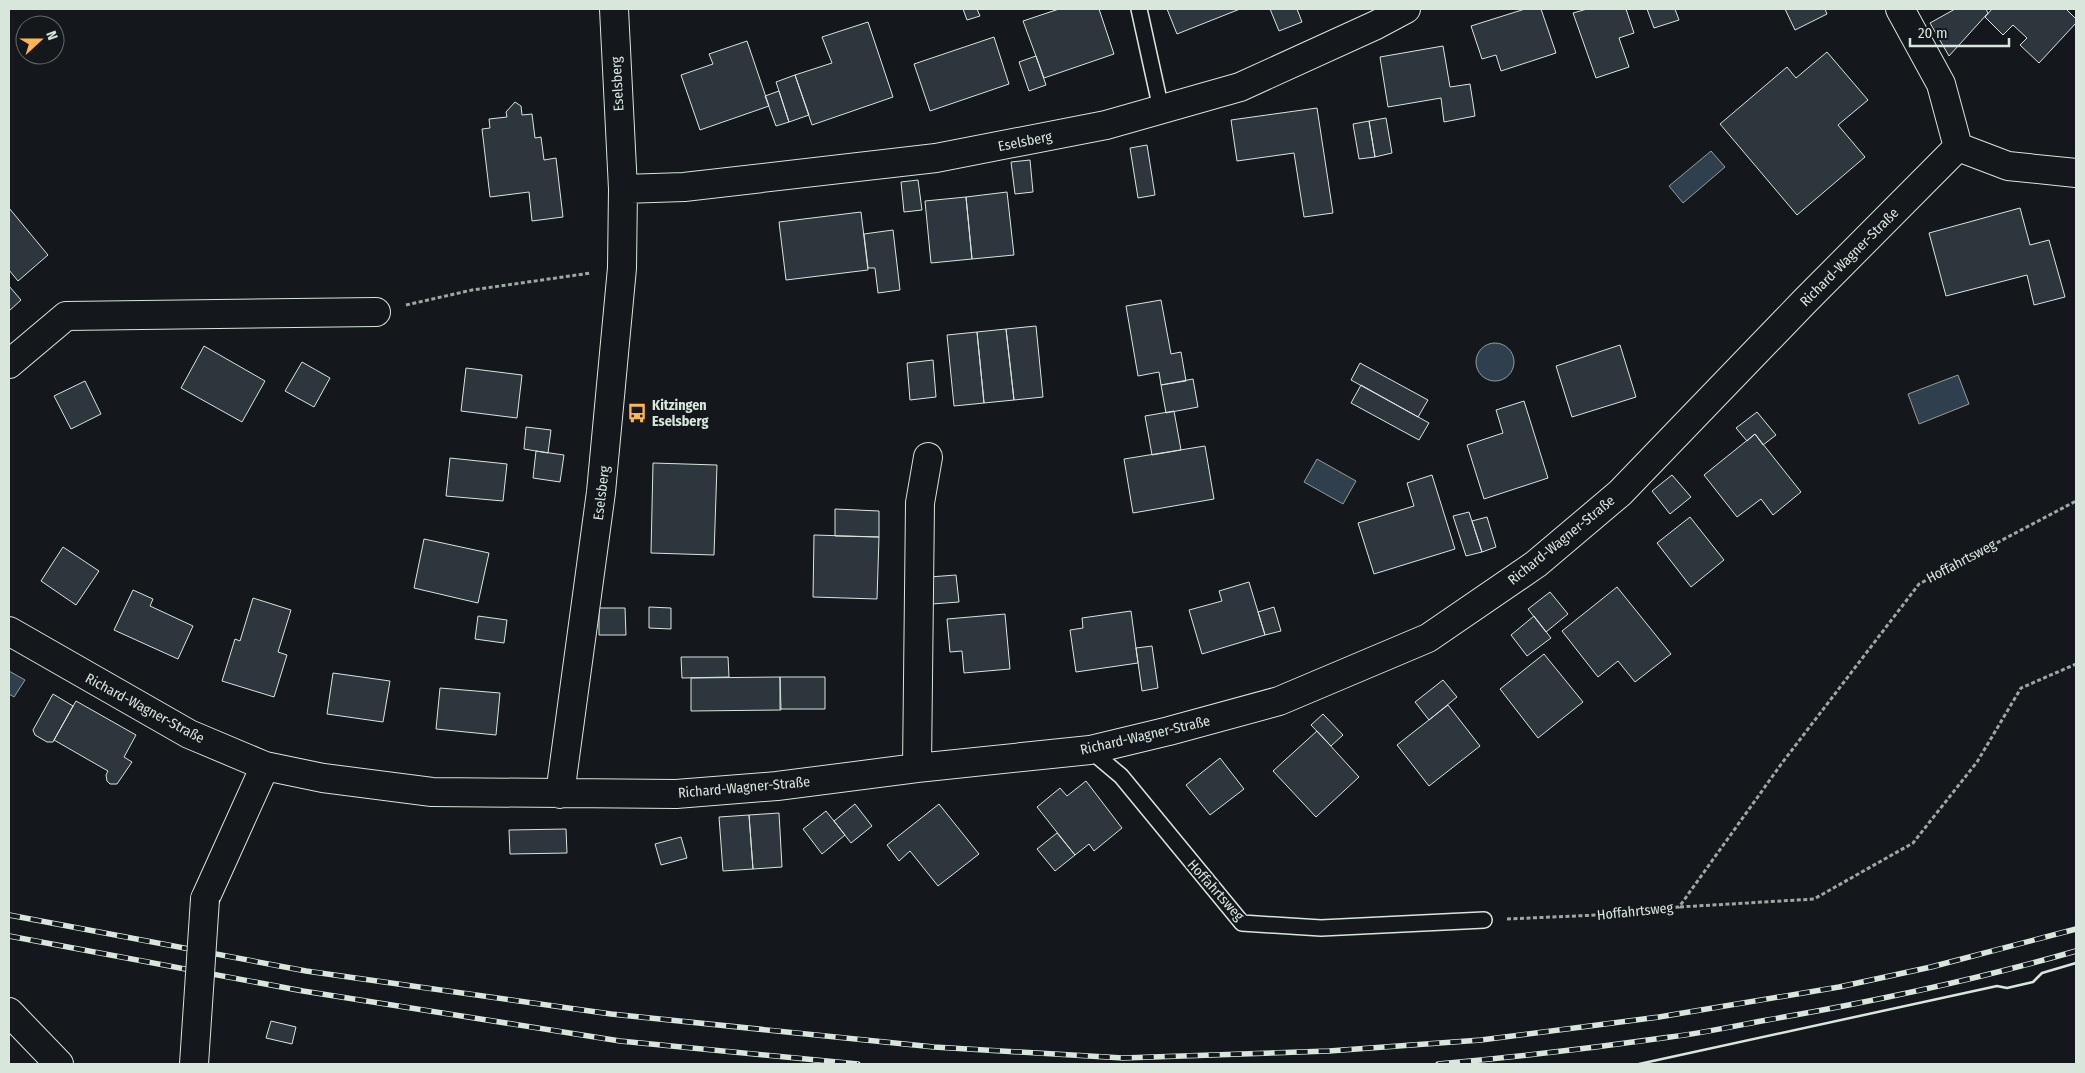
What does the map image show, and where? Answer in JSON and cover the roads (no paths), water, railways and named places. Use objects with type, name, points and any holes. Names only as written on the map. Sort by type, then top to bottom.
[{"type":"street","name":"Eselsberg","points":[[560,794],[601,492],[622,268],[623,189],[614,9]]},
{"type":"street","name":"Eselsberg","points":[[623,189],[684,187],[936,158],[1106,125],[1240,87],[1376,25],[1406,9]]},
{"type":"street","points":[[1900,9],[1941,84],[1958,147],[2008,166],[2076,173]]},
{"type":"street","name":"Richard-Wagner-Straße","points":[[9,631],[189,734],[265,766],[323,778],[432,792],[676,794],[777,786],[917,768],[1090,750],[1169,731],[1279,701],[1428,638],[1536,564],[1620,493],[1805,301],[1958,147]]},
{"type":"street","points":[[9,364],[66,316],[376,312]]},
{"type":"street","points":[[917,768],[920,503],[928,457]]},
{"type":"street","points":[[194,1064],[205,899],[265,766]]},
{"type":"street","points":[[9,1012],[59,1064]]},
{"type":"lane","points":[[1139,9],[1162,109]]},
{"type":"lane","name":"Hoffahrtsweg","points":[[1090,750],[1121,776],[1242,923],[1321,928],[1484,920]]},
{"type":"water","points":[[1711,151],[1725,167],[1683,203],[1669,186]]},
{"type":"water","points":[[1495,343],[1508,349],[1514,362],[1508,375],[1495,381],[1482,375],[1476,362],[1482,349]]},
{"type":"water","points":[[1958,375],[1969,404],[1919,424],[1908,394]]},
{"type":"water","points":[[1317,459],[1356,481],[1343,504],[1304,482]]},
{"type":"water","points":[[9,671],[25,680],[14,697],[9,694]]},
{"type":"railway","points":[[9,915],[306,971],[611,1014],[934,1047],[1123,1058],[1329,1051],[1481,1040],[1659,1017],[1839,987],[1931,967],[2076,929]]},
{"type":"railway","points":[[9,936],[303,991],[620,1041],[858,1064]]},
{"type":"railway","points":[[1438,1064],[1583,1049],[1707,1031],[1923,990],[2076,951]]},
{"type":"place","name":"Kitzingen Eselsberg","points":[[637,413]]}]
